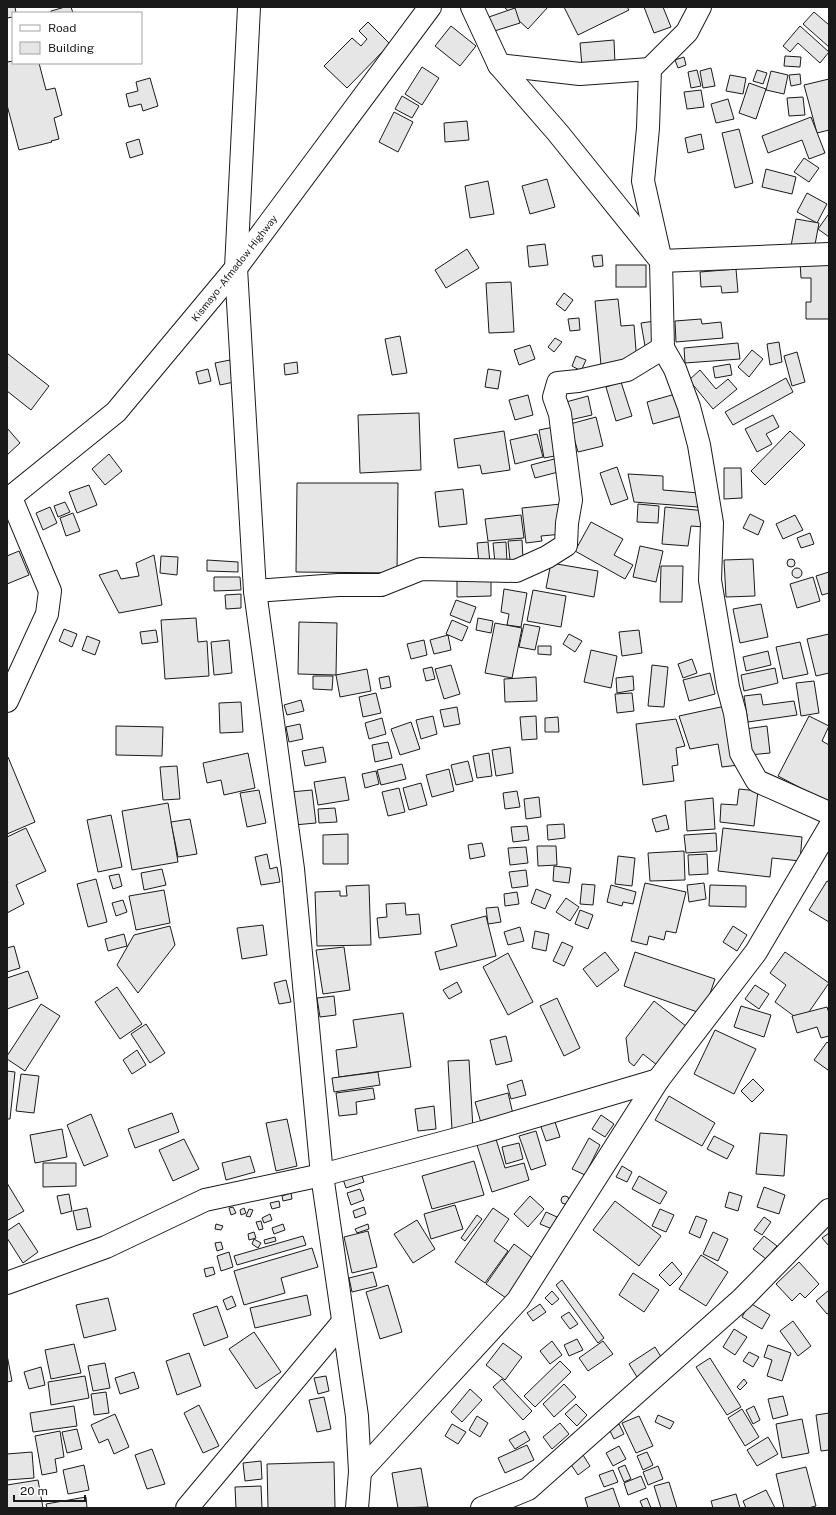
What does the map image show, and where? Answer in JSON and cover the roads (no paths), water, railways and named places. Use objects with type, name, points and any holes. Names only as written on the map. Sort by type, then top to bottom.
[{"type":"street","points":[[249,7],[236,268],[255,591],[293,869],[322,1175],[357,1416],[360,1472],[357,1508]]},
{"type":"street","name":"Kismayo - Afmadow Highway","points":[[9,499],[116,412],[236,268],[430,7]]},
{"type":"street","points":[[472,7],[499,65],[558,133],[661,261]]},
{"type":"street","points":[[700,7],[687,32],[650,70],[648,128],[643,181],[661,261],[662,348],[675,369],[689,408],[699,445],[712,523],[710,580],[741,753],[757,781],[829,813]]},
{"type":"street","points":[[499,65],[580,74],[650,70]]},
{"type":"street","points":[[661,261],[829,254]]},
{"type":"street","points":[[255,591],[338,585],[381,585],[421,569],[516,571],[547,557],[566,545],[567,523],[571,500],[560,414],[554,397],[558,383],[578,382],[627,370],[662,348]]},
{"type":"street","points":[[7,701],[47,614],[50,591],[9,499]]},
{"type":"street","points":[[360,1472],[518,1300],[658,1080],[756,952],[829,828]]},
{"type":"street","points":[[7,1283],[106,1246],[205,1200],[322,1175],[482,1132],[658,1080]]},
{"type":"street","points":[[482,1508],[528,1489],[742,1299],[829,1210]]},
{"type":"street","points":[[187,1508],[344,1322]]}]
